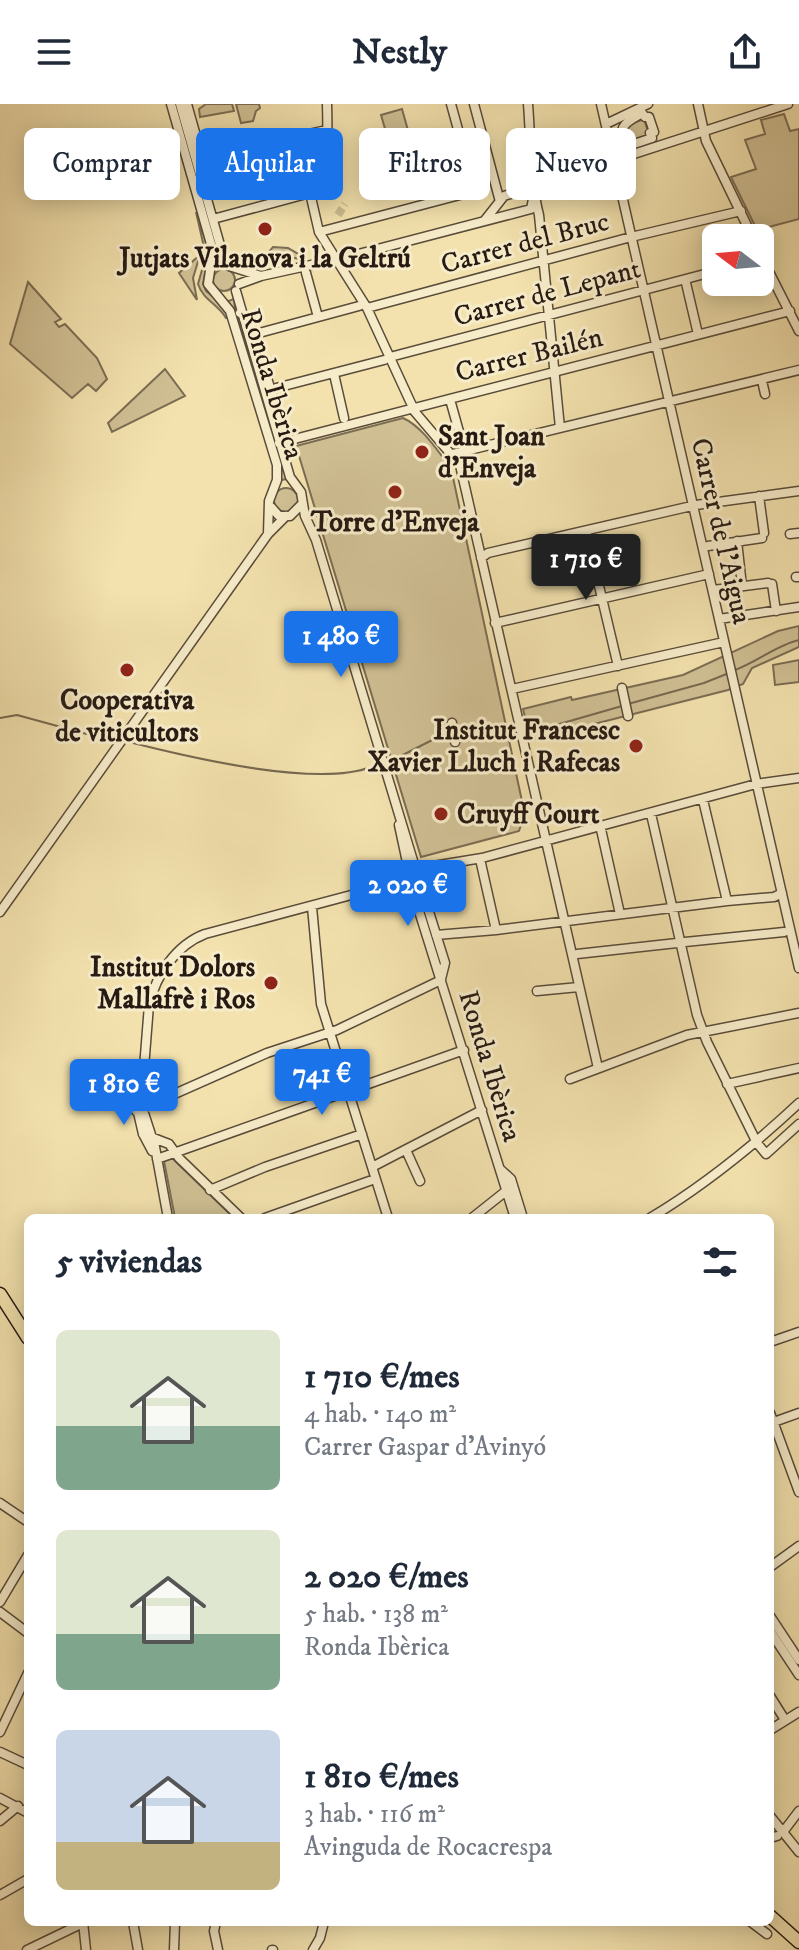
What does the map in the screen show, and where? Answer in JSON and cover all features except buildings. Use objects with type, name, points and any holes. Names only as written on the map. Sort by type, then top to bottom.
[{"type":"highway","points":[[2,1297],[24,1332]]},
{"type":"highway","points":[[774,1920],[799,1942]]},
{"type":"street","name":"Ronda Ibèrica","points":[[171,104],[213,251],[208,284],[233,320],[274,454],[277,478],[270,495],[268,534]]},
{"type":"street","name":"Ronda Ibèrica","points":[[180,104],[196,161]]},
{"type":"street","points":[[326,128],[327,104]]},
{"type":"street","points":[[319,232],[475,191],[451,104]]},
{"type":"street","points":[[474,104],[498,202],[505,216]]},
{"type":"street","points":[[528,104],[530,128]]},
{"type":"street","name":"Carrer de l'Aigua","points":[[601,104],[607,128]]},
{"type":"street","points":[[698,104],[703,132],[747,224]]},
{"type":"street","points":[[636,154],[771,107],[788,104]]},
{"type":"street","name":"Ronda Ibèrica","points":[[190,106],[196,130]]},
{"type":"street","points":[[606,124],[646,109]]},
{"type":"street","points":[[646,109],[645,117],[649,117],[654,132],[650,133],[652,138],[634,144],[622,141],[620,131],[623,124],[646,109]]},
{"type":"street","points":[[485,220],[498,202],[506,198]]},
{"type":"street","name":"Ronda Ibèrica","points":[[207,200],[232,267],[240,279],[231,295],[218,295]]},
{"type":"street","points":[[213,219],[284,200]]},
{"type":"street","points":[[312,200],[319,232],[363,307],[412,407],[460,465],[598,1068]]},
{"type":"street","points":[[261,276],[531,209],[534,200]]},
{"type":"street","points":[[537,200],[560,428]]},
{"type":"street","name":"Carrer de l'Aigua","points":[[622,200],[799,968]]},
{"type":"street","name":"Carrer del Bruc","points":[[259,333],[741,211]]},
{"type":"street","points":[[210,273],[222,265],[232,267]]},
{"type":"street","name":"Ronda Ibèrica","points":[[232,267],[261,276]]},
{"type":"street","points":[[306,273],[318,317]]},
{"type":"street","name":"Carrer de Lepant","points":[[276,388],[702,275]]},
{"type":"street","name":"Ronda Ibèrica","points":[[237,288],[261,276]]},
{"type":"street","points":[[774,282],[799,331]]},
{"type":"street","points":[[686,283],[697,330]]},
{"type":"street","name":"Ronda Ibèrica","points":[[237,288],[240,313],[282,442],[290,477],[301,492],[302,504],[399,816],[419,911],[514,1214]]},
{"type":"street","name":"Carrer Bailén","points":[[282,442],[790,311]]},
{"type":"street","points":[[453,454],[799,370]]},
{"type":"street","points":[[334,374],[344,418]]},
{"type":"street","points":[[451,403],[463,446]]},
{"type":"street","name":"Ronda Ibèrica","points":[[275,487],[288,483],[301,492]]},
{"type":"street","points":[[481,558],[488,553],[693,506],[799,491]]},
{"type":"street","points":[[708,546],[763,535],[759,496]]},
{"type":"street","points":[[0,912],[268,534],[302,504]]},
{"type":"street","points":[[271,507],[279,516],[289,516],[312,531]]},
{"type":"street","points":[[586,531],[618,666]]},
{"type":"street","points":[[737,541],[742,586]]},
{"type":"street","points":[[495,623],[709,574]]},
{"type":"street","points":[[713,590],[770,583],[776,611]]},
{"type":"street","points":[[719,619],[799,607]]},
{"type":"street","points":[[512,689],[724,642]]},
{"type":"street","points":[[622,688],[628,716]]},
{"type":"street","points":[[452,723],[455,742]]},
{"type":"street","points":[[167,1214],[157,1159],[139,1109],[152,993],[169,962],[187,942],[205,934],[312,907],[413,875],[448,871],[453,864],[756,784],[799,778]]},
{"type":"street","points":[[703,800],[727,901]]},
{"type":"street","points":[[651,814],[703,1033],[727,1084],[757,1143],[766,1154],[799,1124]]},
{"type":"street","points":[[600,825],[620,914]]},
{"type":"street","points":[[480,859],[496,927]]},
{"type":"street","name":"Ronda Ibèrica","points":[[413,875],[445,963],[441,980]]},
{"type":"street","points":[[436,935],[774,897],[782,893]]},
{"type":"street","points":[[312,907],[321,1004],[387,1214]]},
{"type":"street","points":[[577,954],[784,932]]},
{"type":"street","points":[[139,1109],[267,1053],[329,1031],[441,980]]},
{"type":"street","points":[[537,991],[579,987]]},
{"type":"street","points":[[570,1079],[687,1035],[799,1013]]},
{"type":"street","points":[[157,1159],[464,1050]]},
{"type":"street","points":[[727,1084],[799,1068]]},
{"type":"street","points":[[656,1214],[689,1194],[757,1143],[799,1103]]},
{"type":"street","points":[[372,1167],[482,1110]]},
{"type":"street","points":[[210,1190],[265,1167],[362,1134]]},
{"type":"street","points":[[147,1135],[169,1144],[210,1190],[237,1214]]},
{"type":"street","points":[[406,1150],[420,1181]]},
{"type":"street","name":"Ronda Ibèrica","points":[[497,1165],[511,1179],[522,1214]]},
{"type":"street","points":[[276,1214],[375,1179]]},
{"type":"street","points":[[477,1214],[506,1191]]},
{"type":"street","points":[[774,1341],[799,1332]]},
{"type":"street","points":[[774,1419],[799,1413]]},
{"type":"street","points":[[774,1428],[799,1492]]},
{"type":"street","points":[[0,1503],[24,1519]]},
{"type":"street","points":[[774,1564],[799,1546]]},
{"type":"street","points":[[0,1602],[24,1560]]},
{"type":"street","points":[[0,1612],[24,1630]]},
{"type":"street","points":[[774,1622],[799,1660]]},
{"type":"street","points":[[774,1637],[799,1675]]},
{"type":"street","points":[[0,1732],[24,1681]]},
{"type":"street","points":[[774,1702],[785,1720]]},
{"type":"street","points":[[774,1727],[799,1712]]},
{"type":"street","points":[[0,1752],[24,1763]]},
{"type":"street","points":[[0,1798],[24,1810]]},
{"type":"street","points":[[0,1821],[18,1806]]},
{"type":"street","points":[[799,1811],[777,1835],[799,1852]]},
{"type":"street","points":[[0,1895],[24,1881]]},
{"type":"street","points":[[27,1950],[77,1926]]},
{"type":"street","points":[[83,1926],[86,1950]]},
{"type":"street","points":[[134,1926],[138,1950]]},
{"type":"street","points":[[174,1950],[175,1926]]},
{"type":"street","points":[[215,1926],[218,1950]]},
{"type":"street","points":[[313,1950],[323,1926]]},
{"type":"street","points":[[756,1926],[767,1934]]},
{"type":"shaded area","points":[[206,104],[232,104],[234,111],[200,117],[199,109]]},
{"type":"shaded area","points":[[236,104],[259,104],[260,108],[253,121],[241,123]]},
{"type":"shaded area","points":[[402,109],[407,128],[385,128],[381,115]]},
{"type":"shaded area","points":[[784,114],[790,131],[799,129],[799,219],[774,226],[754,224],[731,177],[756,169],[745,140],[765,134],[761,120]]},
{"type":"shaded area","points":[[644,119],[649,135],[636,140],[636,128],[625,126]]},
{"type":"shaded area","points":[[196,212],[209,251],[203,284],[206,291],[220,303],[229,317],[226,318],[203,294],[198,284],[206,256]]},
{"type":"shaded area","points":[[273,247],[288,248],[300,255],[301,259],[267,254]]},
{"type":"shaded area","points":[[200,255],[193,278],[197,300],[179,273]]},
{"type":"shaded area","points":[[224,269],[235,280],[224,291],[213,280]]},
{"type":"shaded area","points":[[28,282],[61,319],[55,322],[59,327],[65,324],[97,358],[107,379],[96,391],[88,384],[72,398],[10,344]]},
{"type":"shaded area","points":[[234,299],[287,479],[281,480],[235,316],[228,301]]},
{"type":"shaded area","points":[[165,369],[185,396],[112,432],[108,423]]},
{"type":"shaded area","points":[[403,418],[424,434],[451,468],[526,820],[519,831],[421,857],[296,446]]},
{"type":"shaded area","points":[[286,488],[295,491],[298,500],[295,509],[286,512],[277,509],[274,500],[277,491]]},
{"type":"shaded area","points":[[799,626],[799,647],[752,668],[743,684],[531,740],[523,709],[683,675],[778,631]]},
{"type":"shaded area","points":[[799,660],[799,682],[775,685],[773,665]]},
{"type":"shaded area","points":[[172,1158],[230,1214],[174,1214],[164,1161]]},
{"type":"waterway","points":[[735,670],[799,640]]},
{"type":"waterway","points":[[628,704],[729,673]]},
{"type":"waterway","points":[[524,729],[549,727],[622,706]]},
{"type":"waterway","points":[[0,718],[17,715],[94,736],[117,739]]},
{"type":"waterway","points":[[456,732],[468,729],[517,730]]},
{"type":"waterway","points":[[393,760],[450,733]]},
{"type":"waterway","points":[[129,742],[217,762],[286,772],[347,773],[371,767]]},
{"type":"tunnel","points":[[338,215],[345,204]]},
{"type":"place","name":"Jutjats Vilanova i la Geltrú","points":[[265,229]]},
{"type":"place","name":"Sant Joan d'Enveja","points":[[422,452]]},
{"type":"place","name":"Torre d'Enveja","points":[[395,492]]},
{"type":"place","name":"Cooperativa de viticultors","points":[[127,670]]},
{"type":"place","name":"Institut Francesc Xavier Lluch i Rafecas","points":[[636,746]]},
{"type":"place","name":"Cruyff Court","points":[[441,814]]},
{"type":"place","name":"Institut Dolors Mallafrè i Ros","points":[[271,983]]}]
